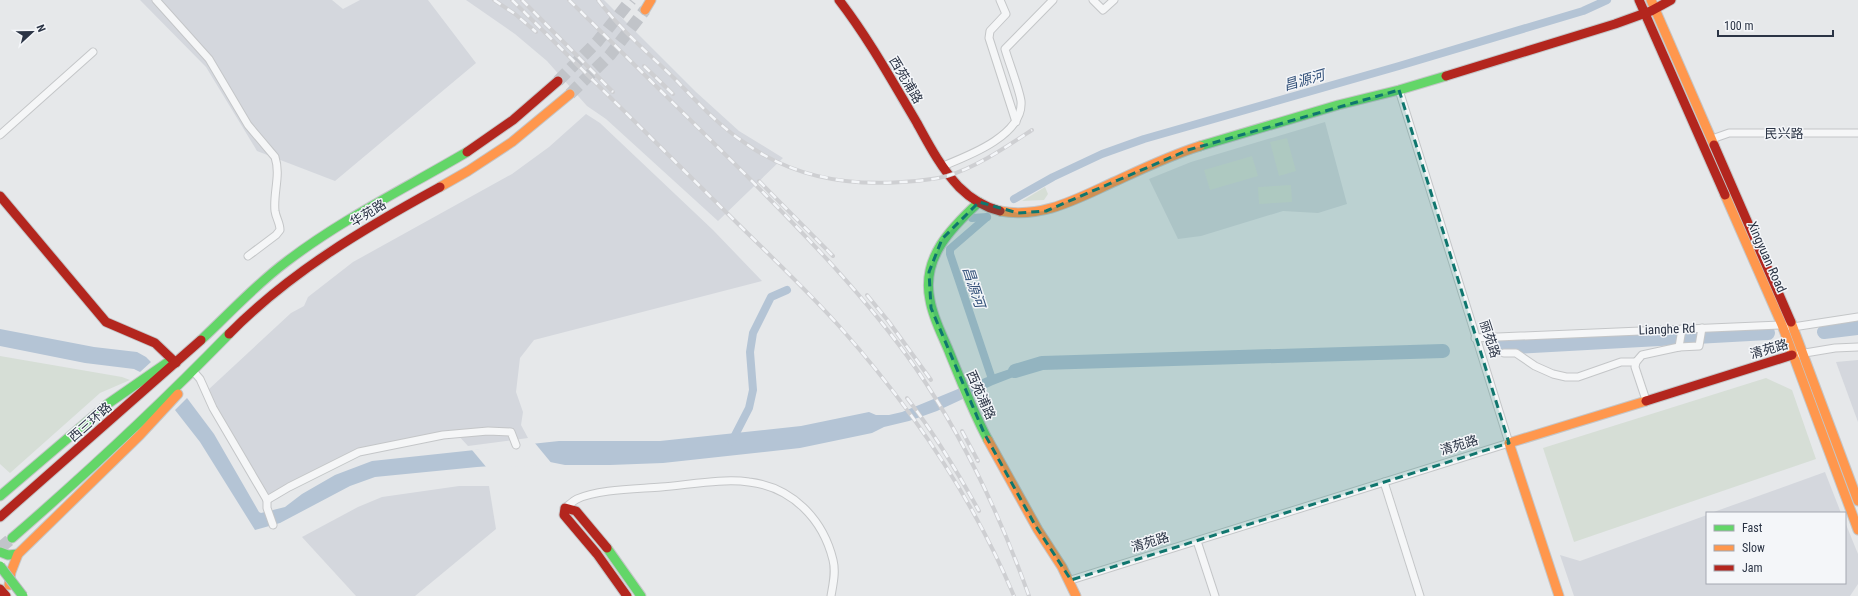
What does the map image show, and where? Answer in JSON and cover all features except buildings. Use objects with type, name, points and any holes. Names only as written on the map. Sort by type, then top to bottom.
[{"type":"main road","points":[[645,10],[651,0]]},
{"type":"main road","name":"西苑浦路","points":[[838,0],[860,30],[948,176],[979,202],[942,239],[934,254],[929,272],[928,291],[931,308],[970,405],[984,433],[1035,525],[1071,580],[1076,596]]},
{"type":"main road","name":"Xingyuan Road","points":[[1639,0],[1782,325],[1858,530]]},
{"type":"main road","points":[[1644,12],[1652,0]]},
{"type":"main road","name":"Xingyuan Road","points":[[1652,0],[1793,327],[1858,501]]},
{"type":"main road","points":[[979,202],[992,208],[1018,213],[1046,211],[1078,199],[1158,161],[1188,150],[1338,105],[1399,90],[1615,24],[1644,12],[1656,10],[1671,0]]},
{"type":"main road","name":"华苑路","points":[[174,361],[196,344],[264,281],[298,253],[346,220],[466,153],[538,100],[558,81]]},
{"type":"main road","name":"华苑路","points":[[193,371],[238,325],[271,295],[307,268],[354,236],[406,205],[468,172],[512,142],[570,94]]},
{"type":"main road","points":[[0,196],[106,322],[155,343],[174,361],[155,370],[109,403],[0,496]]},
{"type":"main road","name":"清苑路","points":[[1509,443],[1792,355]]},
{"type":"main road","name":"西三环路","points":[[0,516],[141,395],[174,361]]},
{"type":"main road","points":[[12,538],[60,496],[193,371]]},
{"type":"main road","points":[[0,562],[18,554],[140,435],[177,395],[193,371]]},
{"type":"main road","name":"丽苑路","points":[[1509,443],[1557,595]]},
{"type":"main road","points":[[627,596],[597,554],[564,515],[565,508],[576,511],[609,551],[641,596]]},
{"type":"main road","points":[[0,552],[8,555],[18,554]]},
{"type":"main road","points":[[7,596],[11,572],[18,554]]},
{"type":"main road","points":[[0,566],[23,596]]},
{"type":"main road","points":[[0,589],[7,596]]},
{"type":"street","points":[[156,0],[215,67],[248,125],[277,162],[278,172],[275,211],[280,230],[276,235],[248,256]]},
{"type":"street","points":[[1000,0],[1006,14],[990,31],[989,38],[1016,122]]},
{"type":"street","points":[[943,166],[960,159],[997,139],[1009,131],[1016,122],[1021,102],[1005,48],[1053,0]]},
{"type":"street","points":[[1093,0],[1103,10],[1114,0]]},
{"type":"street","points":[[0,134],[93,52]]},
{"type":"street","name":"丽苑路","points":[[1399,90],[1509,443]]},
{"type":"street","name":"民兴路","points":[[1712,139],[1730,133],[1858,133]]},
{"type":"street","name":"Lianghe Rd","points":[[1476,338],[1782,325],[1793,327],[1858,317]]},
{"type":"street","points":[[1646,400],[1635,367],[1636,362],[1642,355],[1679,347],[1699,346],[1702,328]]},
{"type":"street","points":[[1679,347],[1682,329]]},
{"type":"street","name":"清苑路","points":[[1792,355],[1835,348],[1858,347]]},
{"type":"street","points":[[1504,354],[1516,353],[1535,366],[1553,374],[1566,377],[1578,377],[1621,362],[1636,362]]},
{"type":"street","points":[[193,371],[200,379],[213,408],[267,500],[267,508],[274,525]]},
{"type":"street","points":[[267,500],[289,487],[359,452],[443,435],[488,431],[511,432],[516,445]]},
{"type":"street","name":"清苑路","points":[[1071,580],[1509,443]]},
{"type":"street","points":[[565,508],[578,499],[604,492],[712,482],[749,482],[769,486],[794,499],[806,509],[818,524],[827,542],[833,561],[834,576],[832,596]]},
{"type":"street","points":[[1384,482],[1420,596]]},
{"type":"street","points":[[1197,541],[1216,596]]},
{"type":"highlighted area","points":[[1399,90],[1509,443],[1071,580],[1035,525],[984,433],[931,308],[929,272],[942,239],[979,202],[1018,213],[1046,211],[1188,150]]},
{"type":"shaded area","points":[[140,0],[332,0],[343,9],[360,0],[428,0],[476,63],[335,181],[257,151],[206,67]]},
{"type":"shaded area","points":[[466,0],[604,0],[696,92],[739,131],[783,158],[718,221],[606,119],[587,106],[547,61],[515,34]]},
{"type":"shaded area","points":[[586,114],[600,123],[713,230],[762,281],[534,340],[520,358],[516,392],[523,412],[521,425],[528,438],[468,446],[456,433],[362,452],[272,497],[262,488],[215,407],[208,390],[291,313],[304,306],[308,297],[353,262],[512,174],[549,147]]},
{"type":"shaded area","points":[[1325,122],[1347,204],[1318,213],[1283,211],[1201,236],[1178,239],[1149,179],[1191,162]]},
{"type":"shaded area","points":[[1287,138],[1296,171],[1279,176],[1270,142]]},
{"type":"shaded area","points":[[1252,156],[1258,176],[1210,190],[1204,170]]},
{"type":"shaded area","points":[[1291,185],[1292,202],[1259,204],[1258,187]]},
{"type":"shaded area","points":[[1045,187],[1048,194],[1044,200],[1022,201]]},
{"type":"shaded area","points":[[0,356],[122,377],[130,380],[100,393],[10,473],[0,464]]},
{"type":"shaded area","points":[[1858,360],[1858,422],[1836,362]]},
{"type":"shaded area","points":[[1766,378],[1792,390],[1816,459],[1574,542],[1543,448]]},
{"type":"shaded area","points":[[1825,472],[1841,512],[1714,512]]},
{"type":"shaded area","points":[[459,486],[489,486],[496,529],[415,596],[356,596],[302,537],[358,507],[382,497]]},
{"type":"shaded area","points":[[1706,515],[1706,584],[1846,584],[1846,524],[1858,554],[1858,584],[1850,596],[1574,596],[1560,555],[1580,561]]},
{"type":"water","points":[[0,329],[94,347],[137,352],[151,362],[140,372],[134,369],[85,363],[0,346]]},
{"type":"water","points":[[1031,362],[1034,369],[993,385],[937,411],[909,421],[884,427],[872,433],[800,448],[663,463],[565,465],[550,462],[477,467],[375,477],[350,486],[280,523],[255,530],[200,442],[175,410],[187,398],[214,434],[259,512],[261,513],[285,507],[302,494],[335,475],[372,461],[559,441],[660,441],[801,426],[869,412],[876,415],[889,415],[902,412],[992,375]]},
{"type":"pier","points":[[534,442],[553,465],[487,468],[472,450]]},
{"type":"waterway","name":"昌源河","points":[[1014,199],[1053,177],[1102,154],[1144,139],[1399,66],[1583,11],[1607,0]]},
{"type":"waterway","name":"昌源河","points":[[987,217],[950,249],[950,254],[992,379]]},
{"type":"waterway","points":[[972,218],[987,217]]},
{"type":"waterway","points":[[732,441],[749,408],[753,390],[750,352],[753,333],[771,297],[787,290]]},
{"type":"waterway","points":[[1824,332],[1858,328]]},
{"type":"waterway","points":[[1498,348],[1768,333]]},
{"type":"waterway","points":[[1015,371],[1042,363],[1443,351]]},
{"type":"tunnel","points":[[558,81],[597,42],[631,0]]},
{"type":"tunnel","points":[[570,94],[610,55],[645,10]]},
{"type":"tunnel","points":[[0,548],[12,538]]},
{"type":"railway","points":[[494,0],[515,14],[536,32]]},
{"type":"railway","points":[[512,0],[797,282],[839,326],[891,388],[938,454],[979,523],[1014,596]]},
{"type":"railway","points":[[522,0],[613,92]]},
{"type":"railway","points":[[569,0],[791,221],[835,268],[896,341],[933,394],[965,449],[980,478],[1006,536],[1029,596]]},
{"type":"railway","points":[[598,0],[644,50],[735,136],[781,164],[800,171],[840,180],[861,182],[902,182],[936,178],[947,176],[980,162],[1002,150],[1032,130]]},
{"type":"railway","points":[[644,66],[673,94]]},
{"type":"railway","points":[[759,181],[833,256]]},
{"type":"railway","points":[[867,295],[889,322],[931,380]]},
{"type":"railway","points":[[907,398],[945,453],[979,511]]},
{"type":"railway","points":[[962,431],[978,461]]},
{"type":"traffic: fast","points":[[1200,146],[1338,105],[1399,90],[1446,76]]},
{"type":"traffic: fast","points":[[201,340],[264,280],[307,246],[375,204],[467,152]]},
{"type":"traffic: fast","points":[[979,202],[958,222],[941,245],[934,257],[928,285],[931,307],[936,321],[988,440]]},
{"type":"traffic: fast","points":[[12,538],[123,438],[177,387],[229,334]]},
{"type":"traffic: fast","points":[[0,496],[109,403],[171,360]]},
{"type":"traffic: fast","points":[[607,548],[641,596]]},
{"type":"traffic: fast","points":[[0,552],[8,555],[18,554]]},
{"type":"traffic: fast","points":[[0,566],[23,596]]},
{"type":"traffic: slow","points":[[645,10],[651,0]]},
{"type":"traffic: slow","points":[[1651,0],[1714,145]]},
{"type":"traffic: slow","points":[[440,187],[468,171],[512,142],[570,94]]},
{"type":"traffic: slow","points":[[1000,211],[1016,213],[1046,210],[1074,200],[1179,153],[1200,146]]},
{"type":"traffic: slow","points":[[1725,195],[1782,325],[1858,530]]},
{"type":"traffic: slow","points":[[1791,322],[1858,501]]},
{"type":"traffic: slow","points":[[9,585],[11,572],[18,554],[140,435],[178,394]]},
{"type":"traffic: slow","points":[[1559,596],[1509,443],[1646,401]]},
{"type":"traffic: slow","points":[[988,440],[1038,530],[1062,567],[1076,596]]},
{"type":"traffic: jam","points":[[839,0],[870,45],[931,148],[947,172],[959,187],[968,195],[983,205],[1000,211]]},
{"type":"traffic: jam","points":[[1639,0],[1725,195]]},
{"type":"traffic: jam","points":[[1446,76],[1615,24],[1651,11],[1671,0]]},
{"type":"traffic: jam","points":[[467,152],[513,120],[558,81]]},
{"type":"traffic: jam","points":[[1714,145],[1791,322]]},
{"type":"traffic: jam","points":[[229,334],[277,291],[303,271],[356,235],[440,187]]},
{"type":"traffic: jam","points":[[0,196],[106,322],[155,343],[176,363]]},
{"type":"traffic: jam","points":[[0,517],[201,340]]},
{"type":"traffic: jam","points":[[1646,401],[1792,355]]},
{"type":"traffic: jam","points":[[607,548],[576,511],[565,508],[564,515],[597,554],[627,596]]},
{"type":"traffic: jam","points":[[0,589],[6,596]]}]
